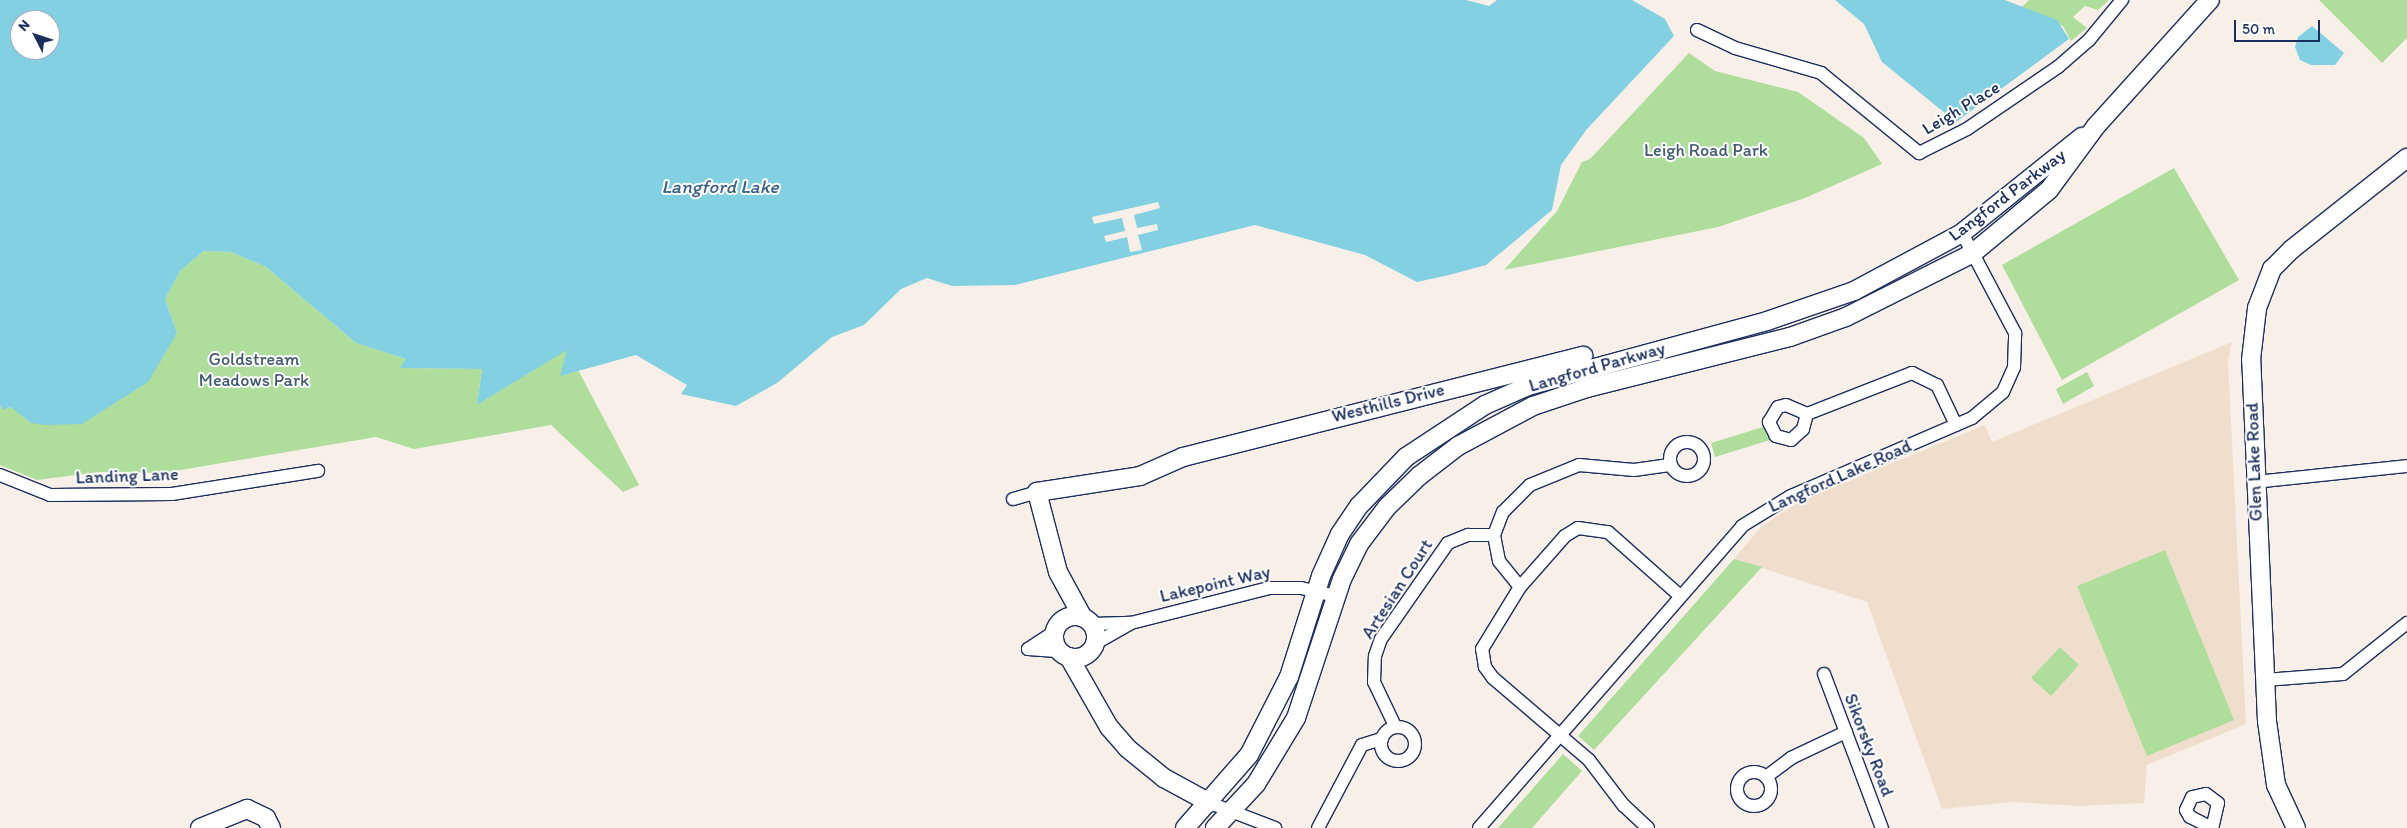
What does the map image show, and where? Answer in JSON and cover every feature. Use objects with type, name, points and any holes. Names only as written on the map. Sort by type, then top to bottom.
[{"type":"main road","name":"Langford Parkway","points":[[1215,828],[1256,784],[1296,718],[1337,596],[1359,544],[1387,507],[1458,446],[1500,422],[1587,388],[1768,343],[1846,318],[1973,253],[2049,190],[2096,126],[2210,0]]},
{"type":"main road","name":"Langford Parkway","points":[[1185,828],[1210,803],[1249,755],[1273,714],[1290,677],[1316,591],[1340,534],[1359,506],[1395,468],[1446,428],[1485,405],[1566,372],[1767,321],[1854,291],[1962,233],[2096,126]]},
{"type":"main road","name":"Glen Lake Road","points":[[2296,828],[2276,785],[2264,680],[2255,482],[2252,352],[2264,282],[2272,269],[2324,221],[2407,158]]},
{"type":"main road","name":"Westhills Drive","points":[[1037,492],[1140,476],[1183,457],[1300,425],[1725,322],[1767,321]]},
{"type":"main road","points":[[1037,492],[1058,572],[1057,627],[1064,654],[1092,693],[1109,727],[1142,762],[1210,803]]},
{"type":"main road","points":[[1058,572],[1088,620],[1092,648],[1092,693]]},
{"type":"main road","points":[[1057,627],[1070,616],[1088,620]]},
{"type":"main road","points":[[1064,654],[1092,648]]},
{"type":"main road","points":[[200,828],[225,822],[252,810],[272,828]]},
{"type":"street","name":"Leigh Place","points":[[1697,30],[1735,48],[1821,72],[1919,153],[1967,129],[2058,67],[2089,40],[2122,0]]},
{"type":"street","name":"Langford Lake Road","points":[[1479,828],[1560,736],[1678,595],[1742,526],[1774,504],[1956,425],[1994,403],[2010,379],[2016,355],[2012,321],[1962,233]]},
{"type":"street","points":[[1807,414],[1912,373],[1937,385],[1956,425]]},
{"type":"street","points":[[1520,587],[1502,568],[1494,535],[1515,498],[1554,472],[1579,465],[1639,470],[1668,465]]},
{"type":"street","points":[[2255,482],[2407,466]]},
{"type":"street","name":"Landing Lane","points":[[0,475],[50,496],[172,494],[318,471]]},
{"type":"street","name":"Westhills Drive","points":[[1013,499],[1037,492]]},
{"type":"street","points":[[1648,828],[1624,806],[1597,768],[1493,678],[1483,661],[1485,637],[1520,587],[1565,536],[1591,526],[1608,532],[1678,595]]},
{"type":"street","name":"Artesian Court","points":[[1395,726],[1374,682],[1373,665],[1381,639],[1448,544],[1468,535],[1494,535]]},
{"type":"street","name":"Lakepoint Way","points":[[1088,620],[1131,623],[1269,588],[1316,591],[1337,596]]},
{"type":"street","name":"Lakepoint Way","points":[[1092,648],[1131,623]]},
{"type":"street","points":[[2264,680],[2343,674],[2407,623]]},
{"type":"street","points":[[1057,627],[1028,649],[1064,654]]},
{"type":"street","name":"Sikorsky Road","points":[[1824,674],[1882,828]]},
{"type":"street","points":[[1318,828],[1364,743],[1382,740],[1395,726],[1407,729],[1415,740],[1408,759],[1388,758],[1382,740]]},
{"type":"street","points":[[1766,777],[1791,758],[1846,732]]},
{"type":"street","points":[[1210,803],[1231,813],[1275,828]]},
{"type":"shaded area","points":[[2232,342],[2228,361],[2246,724],[2147,765],[2144,803],[2080,806],[2012,802],[1942,809],[1867,602],[1734,559],[1762,526],[1800,501],[1985,425],[1992,442]]},
{"type":"green space","points":[[2029,0],[2109,0],[2098,10],[2085,6],[2073,17],[2087,28],[2071,41],[2063,26],[2021,8]]},
{"type":"green space","points":[[2319,0],[2407,0],[2407,38],[2382,63]]},
{"type":"green space","name":"Leigh Road Park","points":[[1689,53],[1715,71],[1798,92],[1864,138],[1882,164],[1805,198],[1718,227],[1504,270],[1557,211],[1582,162],[1590,159]]},
{"type":"green space","points":[[2174,168],[2239,280],[2062,380],[2002,265]]},
{"type":"green space","name":"Goldstream Meadows Park","points":[[204,251],[231,252],[266,267],[356,343],[406,359],[401,368],[482,369],[477,405],[567,349],[639,485],[623,492],[551,425],[414,449],[376,437],[163,473],[100,472],[37,480],[0,465],[0,405],[3,410],[11,407],[81,424],[108,405],[177,333],[165,299],[180,271]]},
{"type":"green space","points":[[2087,372],[2094,386],[2063,404],[2056,389]]},
{"type":"green space","points":[[1763,427],[1770,440],[1715,457],[1711,443]]},
{"type":"green space","points":[[2165,550],[2234,720],[2147,756],[2077,586]]},
{"type":"green space","points":[[1734,559],[1762,567],[1594,750],[1578,736]]},
{"type":"green space","points":[[2060,647],[2079,665],[2051,696],[2031,678]]},
{"type":"green space","points":[[1563,754],[1582,771],[1532,828],[1498,828]]},
{"type":"water","name":"Langford Lake","points":[[0,0],[1466,0],[1489,6],[1497,0],[1632,0],[1665,19],[1674,36],[1587,129],[1561,165],[1552,210],[1486,265],[1449,275],[1417,282],[1365,255],[1255,225],[1015,285],[952,286],[927,278],[901,289],[864,325],[832,337],[777,383],[736,406],[681,394],[687,385],[636,355],[560,376],[567,350],[477,405],[482,369],[400,368],[406,359],[356,343],[266,267],[231,252],[204,251],[180,271],[165,299],[177,333],[148,382],[82,424],[45,425],[31,423],[11,407],[3,410],[0,405]]},
{"type":"water","points":[[1835,0],[2005,0],[2057,20],[2069,39],[1956,122],[1882,62],[1864,24]]},
{"type":"water","points":[[2312,26],[2344,53],[2335,65],[2311,65],[2300,60],[2295,47],[2298,37]]},
{"type":"pier","points":[[1158,202],[1160,208],[1134,215],[1137,228],[1157,224],[1158,230],[1138,235],[1142,250],[1130,252],[1127,237],[1106,242],[1104,236],[1125,231],[1122,218],[1094,224],[1092,217]]}]
